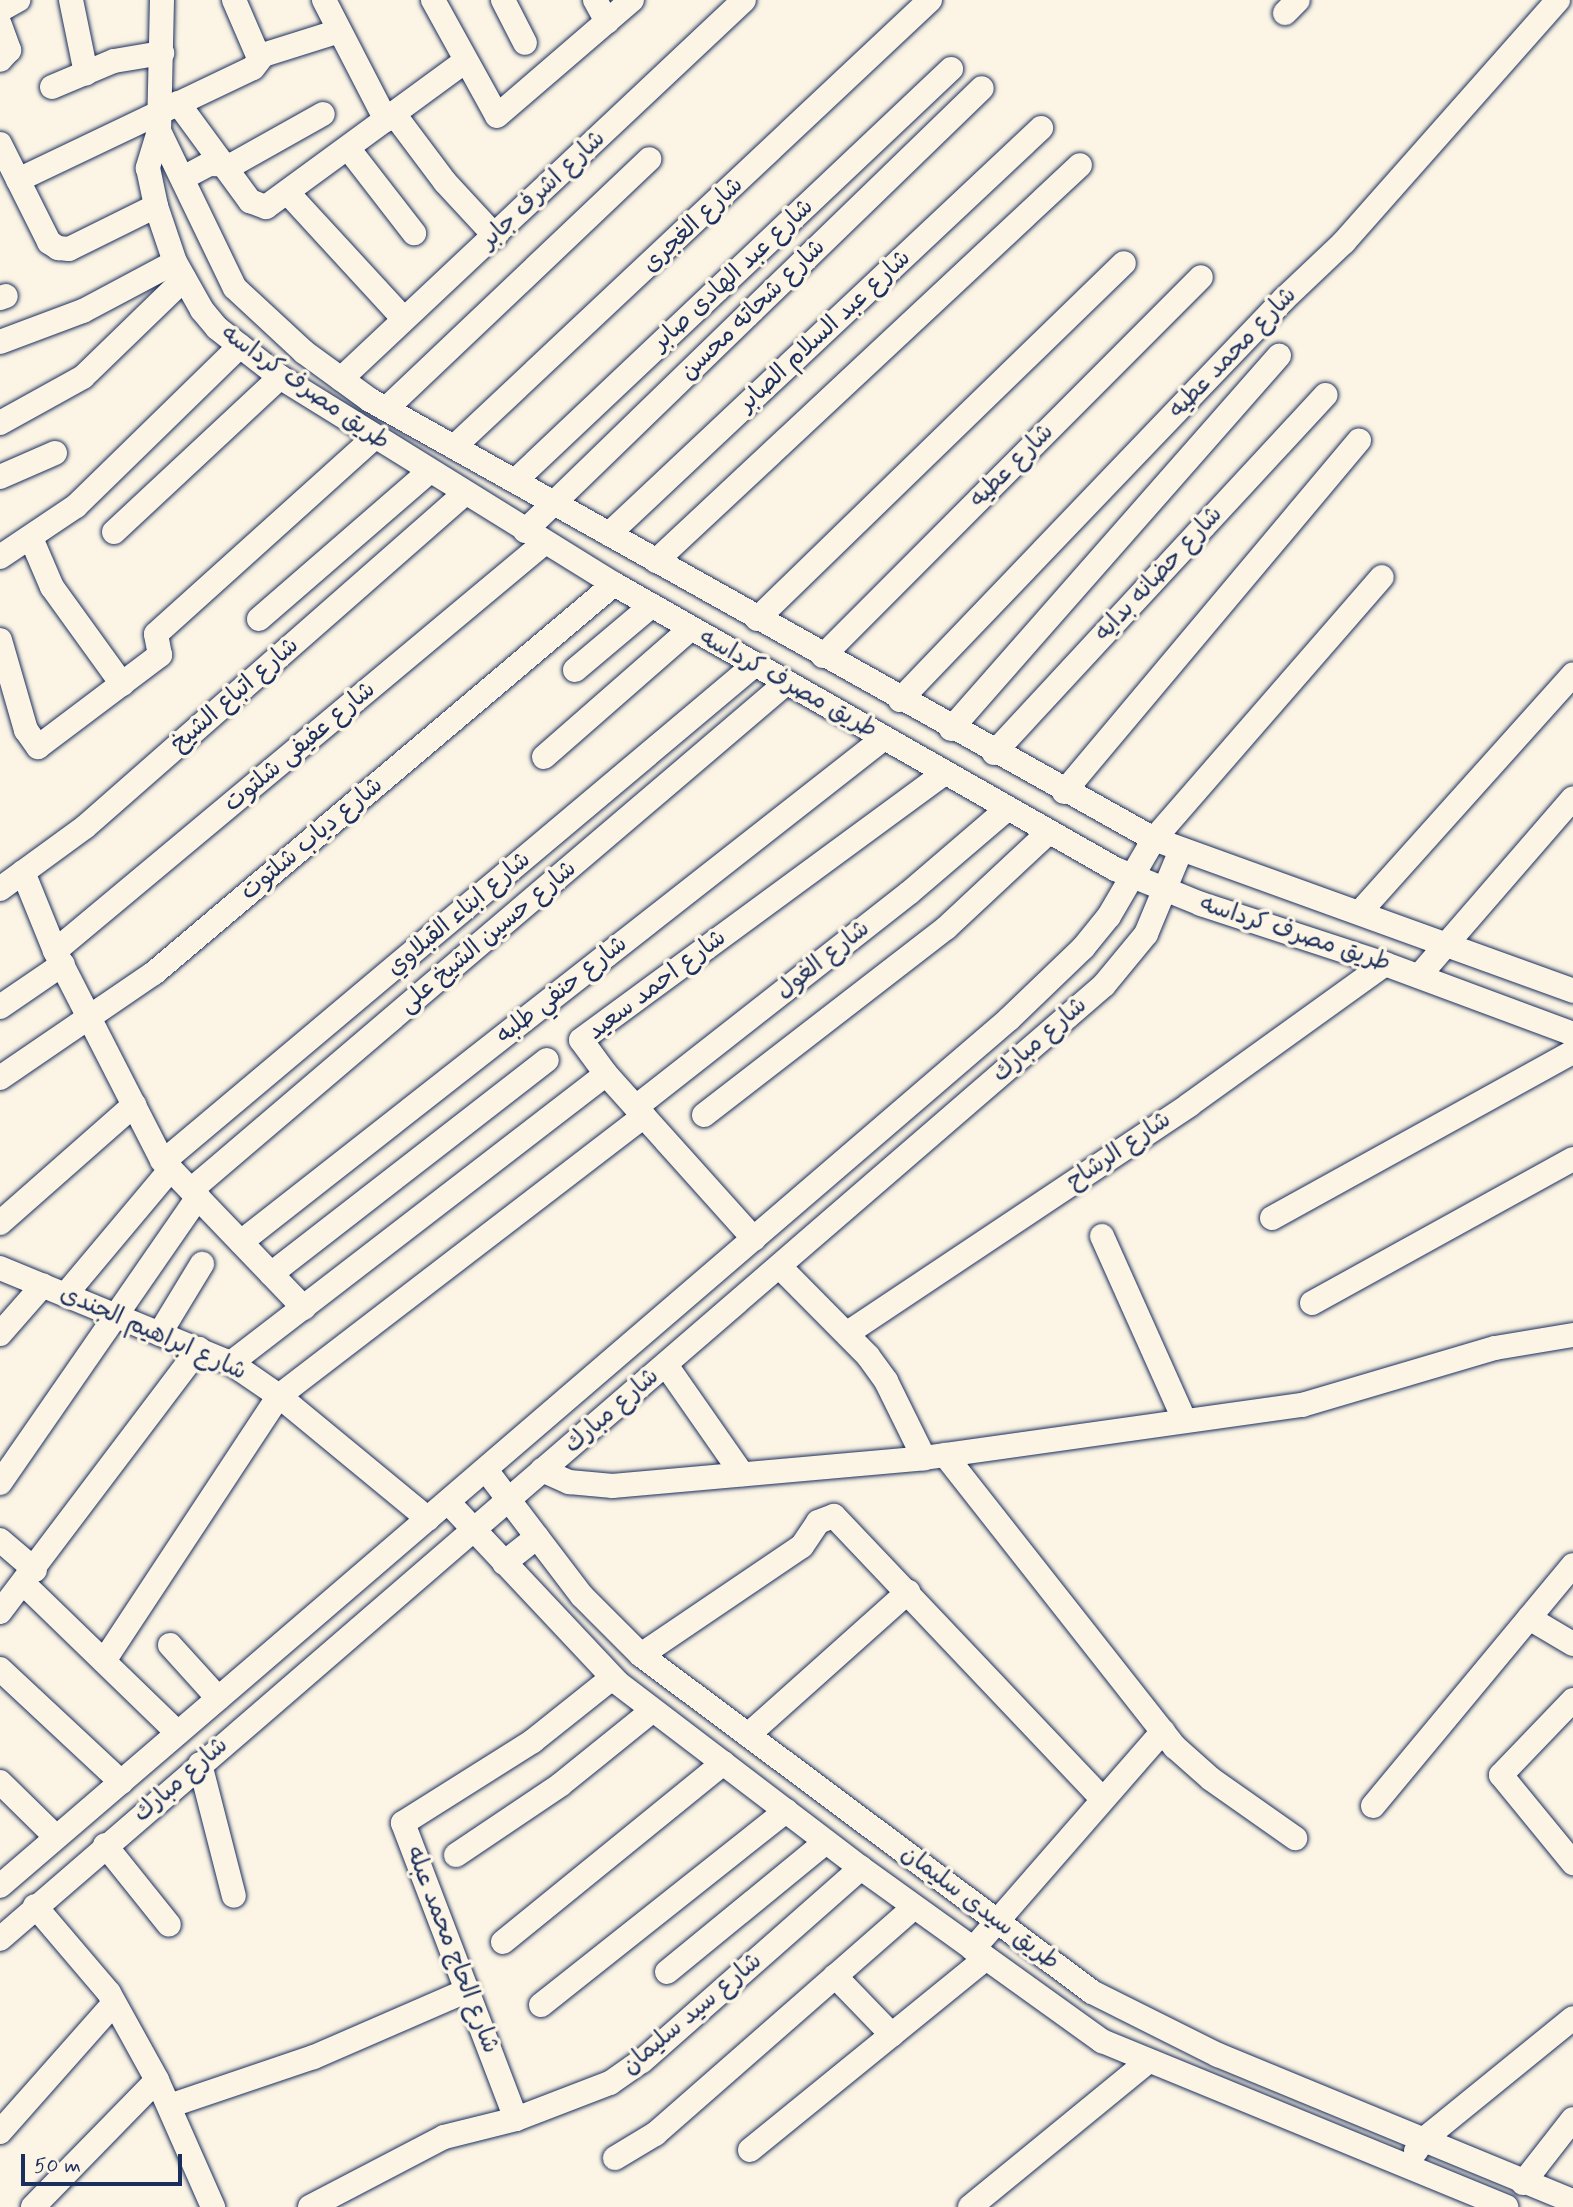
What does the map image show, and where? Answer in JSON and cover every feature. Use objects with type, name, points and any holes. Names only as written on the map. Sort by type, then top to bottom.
[{"type":"street","points":[[0,10],[18,0]]},
{"type":"street","points":[[71,0],[86,73]]},
{"type":"street","points":[[162,0],[165,115],[222,163],[257,206],[266,206],[288,193],[464,62]]},
{"type":"street","points":[[234,0],[259,58]]},
{"type":"street","points":[[433,0],[492,111],[501,115],[632,0]]},
{"type":"street","points":[[503,0],[525,43]]},
{"type":"street","points":[[595,0],[607,22]]},
{"type":"street","name":"شارع اشرف جابر","points":[[341,379],[744,0]]},
{"type":"street","name":"شارع الغجرى","points":[[454,447],[930,0]]},
{"type":"street","name":"شارع محمد عطيه","points":[[900,700],[1284,299],[1344,242],[1558,0]]},
{"type":"street","points":[[333,3],[339,31],[390,117],[495,236]]},
{"type":"street","points":[[0,25],[9,50],[0,60]]},
{"type":"street","points":[[18,180],[165,115],[253,68],[259,58],[339,31]]},
{"type":"street","points":[[52,88],[137,54],[162,53]]},
{"type":"street","name":"شارع عبد الهادى صابر","points":[[515,481],[951,69]]},
{"type":"street","name":"شارع شحاته محسن","points":[[535,537],[554,503],[982,88]]},
{"type":"street","points":[[183,178],[209,164],[232,165],[323,114]]},
{"type":"street","name":"طريق مصرف كرداسه","points":[[165,115],[183,178],[235,288],[304,352],[386,409],[951,729],[1154,839],[1573,991]]},
{"type":"street","name":"طريق مصرف كرداسه","points":[[165,115],[148,168],[156,206],[179,270],[216,328],[281,377],[374,438],[535,537],[785,684],[1133,877],[1419,976],[1573,1034]]},
{"type":"street","name":"شارع عبد السلام الصابر","points":[[609,534],[1041,128]]},
{"type":"street","points":[[0,144],[49,242],[63,249],[156,206]]},
{"type":"street","points":[[348,148],[414,233]]},
{"type":"street","points":[[386,409],[649,159]]},
{"type":"street","points":[[656,561],[1080,165]]},
{"type":"street","points":[[288,193],[404,319]]},
{"type":"street","points":[[757,619],[1124,263]]},
{"type":"street","points":[[0,342],[83,311],[179,270]]},
{"type":"street","points":[[0,423],[83,377],[179,270]]},
{"type":"street","name":"شارع عطيه","points":[[823,656],[1201,277]]},
{"type":"street","points":[[0,557],[76,506],[240,346]]},
{"type":"street","points":[[951,729],[1279,355]]},
{"type":"street","points":[[114,532],[281,377]]},
{"type":"street","name":"شارع حضانه بدايه","points":[[994,753],[1325,395]]},
{"type":"street","points":[[0,640],[26,730],[36,748],[161,653],[156,634],[374,438]]},
{"type":"street","points":[[1064,792],[1359,440]]},
{"type":"street","points":[[0,477],[55,453]]},
{"type":"street","points":[[259,619],[429,472]]},
{"type":"street","name":"شارع اتباع الشيخ","points":[[0,889],[85,827],[464,494]]},
{"type":"street","name":"شارع عفيفى شلتوت","points":[[0,1007],[59,958],[535,537]]},
{"type":"street","points":[[31,538],[52,587],[122,684]]},
{"type":"street","name":"شارع مبارك","points":[[0,1886],[1009,1019],[1083,948],[1133,877],[1154,839],[1382,577]]},
{"type":"street","name":"شارع دياب شلتوت","points":[[0,1078],[153,973],[614,584]]},
{"type":"street","points":[[575,670],[651,606]]},
{"type":"street","points":[[544,757],[690,629]]},
{"type":"street","name":"شارع ابناء القبلاوي","points":[[66,1294],[167,1165],[754,666]]},
{"type":"street","points":[[1360,912],[1573,675]]},
{"type":"street","name":"شارع حسين الشيخ على","points":[[0,1483],[116,1315],[194,1193],[785,684]]},
{"type":"street","name":"شارع حنفي طلبه","points":[[241,1242],[884,738]]},
{"type":"street","name":"شارع احمد سعيد","points":[[754,1239],[582,1045],[583,1037],[944,773]]},
{"type":"street","points":[[1419,976],[1573,798]]},
{"type":"street","name":"شارع الغول","points":[[104,1661],[279,1396],[640,1111],[909,893],[1007,809]]},
{"type":"street","points":[[704,1115],[946,928],[1049,832]]},
{"type":"street","name":"شارع مبارك","points":[[0,1939],[105,1845],[780,1267],[1104,985],[1146,934],[1181,850]]},
{"type":"street","points":[[23,872],[59,958],[167,1165],[304,1308]]},
{"type":"street","name":"شارع الرشاح","points":[[849,1332],[1189,1105],[1385,964]]},
{"type":"street","points":[[1272,1219],[1573,1052]]},
{"type":"street","points":[[271,1274],[547,1060]]},
{"type":"street","points":[[231,1363],[607,1074]]},
{"type":"street","points":[[0,1223],[134,1105]]},
{"type":"street","points":[[1312,1303],[1573,1159]]},
{"type":"street","points":[[800,1199],[825,1227]]},
{"type":"street","points":[[1102,1236],[1184,1419]]},
{"type":"street","points":[[160,1332],[202,1264]]},
{"type":"street","points":[[780,1267],[849,1332],[886,1381],[934,1457],[1163,1731],[1210,1779],[1295,1839]]},
{"type":"street","name":"شارع ابراهيم الجندى","points":[[0,1268],[231,1363],[279,1396],[428,1519]]},
{"type":"street","points":[[0,1334],[43,1285]]},
{"type":"street","points":[[542,1470],[569,1482],[612,1486],[934,1457],[1184,1419],[1302,1405],[1495,1348],[1573,1335]]},
{"type":"street","points":[[0,1612],[199,1349]]},
{"type":"street","points":[[666,1365],[742,1474]]},
{"type":"street","name":"طريق سيدى سليمان","points":[[486,1470],[582,1596],[641,1655],[1092,1992],[1218,2055],[1573,2202]]},
{"type":"street","name":"طريق سيدى سليمان","points":[[448,1502],[612,1678],[861,1868],[1102,2041],[1146,2063],[1506,2207]]},
{"type":"street","points":[[641,1655],[802,1546],[828,1516],[839,1518],[1103,1799]]},
{"type":"street","points":[[504,1563],[537,1537]]},
{"type":"street","points":[[0,1540],[29,1577],[104,1661],[178,1733]]},
{"type":"street","points":[[1373,1806],[1573,1565]]},
{"type":"street","points":[[748,1735],[908,1592]]},
{"type":"street","points":[[1529,1618],[1573,1644]]},
{"type":"street","points":[[170,1645],[219,1699]]},
{"type":"street","points":[[0,1669],[121,1782]]},
{"type":"street","name":"شارع الحاج محمد عبله","points":[[516,2119],[403,1823],[512,1755],[612,1678]]},
{"type":"street","points":[[1573,1700],[1506,1766],[1501,1777],[1573,1863]]},
{"type":"street","points":[[456,1855],[559,1785],[653,1710]]},
{"type":"street","points":[[750,2150],[891,2035],[980,1953],[997,1921],[1163,1731]]},
{"type":"street","points":[[503,1942],[723,1763]]},
{"type":"street","points":[[200,1764],[234,1896]]},
{"type":"street","points":[[0,1782],[57,1837]]},
{"type":"street","points":[[541,2005],[786,1811]]},
{"type":"street","points":[[667,1972],[826,1842]]},
{"type":"street","points":[[105,1845],[169,1925]]},
{"type":"street","name":"شارع سيد سليمان","points":[[310,2207],[443,2137],[516,2119],[610,2083],[642,2061],[861,1868]]},
{"type":"street","points":[[35,1906],[97,1975],[114,2003],[157,2080],[210,2205]]},
{"type":"street","points":[[615,2158],[655,2134],[914,1906]]},
{"type":"street","points":[[835,1976],[891,2035]]},
{"type":"street","points":[[169,2106],[313,2057],[468,1990]]},
{"type":"street","points":[[0,2132],[114,2003]]},
{"type":"street","points":[[1406,2166],[1423,2140],[1573,2018]]},
{"type":"street","points":[[1209,2087],[1218,2055]]},
{"type":"street","points":[[970,2207],[1146,2063]]},
{"type":"street","points":[[1259,2108],[1272,2076]]},
{"type":"street","points":[[33,2207],[157,2080]]},
{"type":"street","points":[[1523,2183],[1573,2119]]}]
